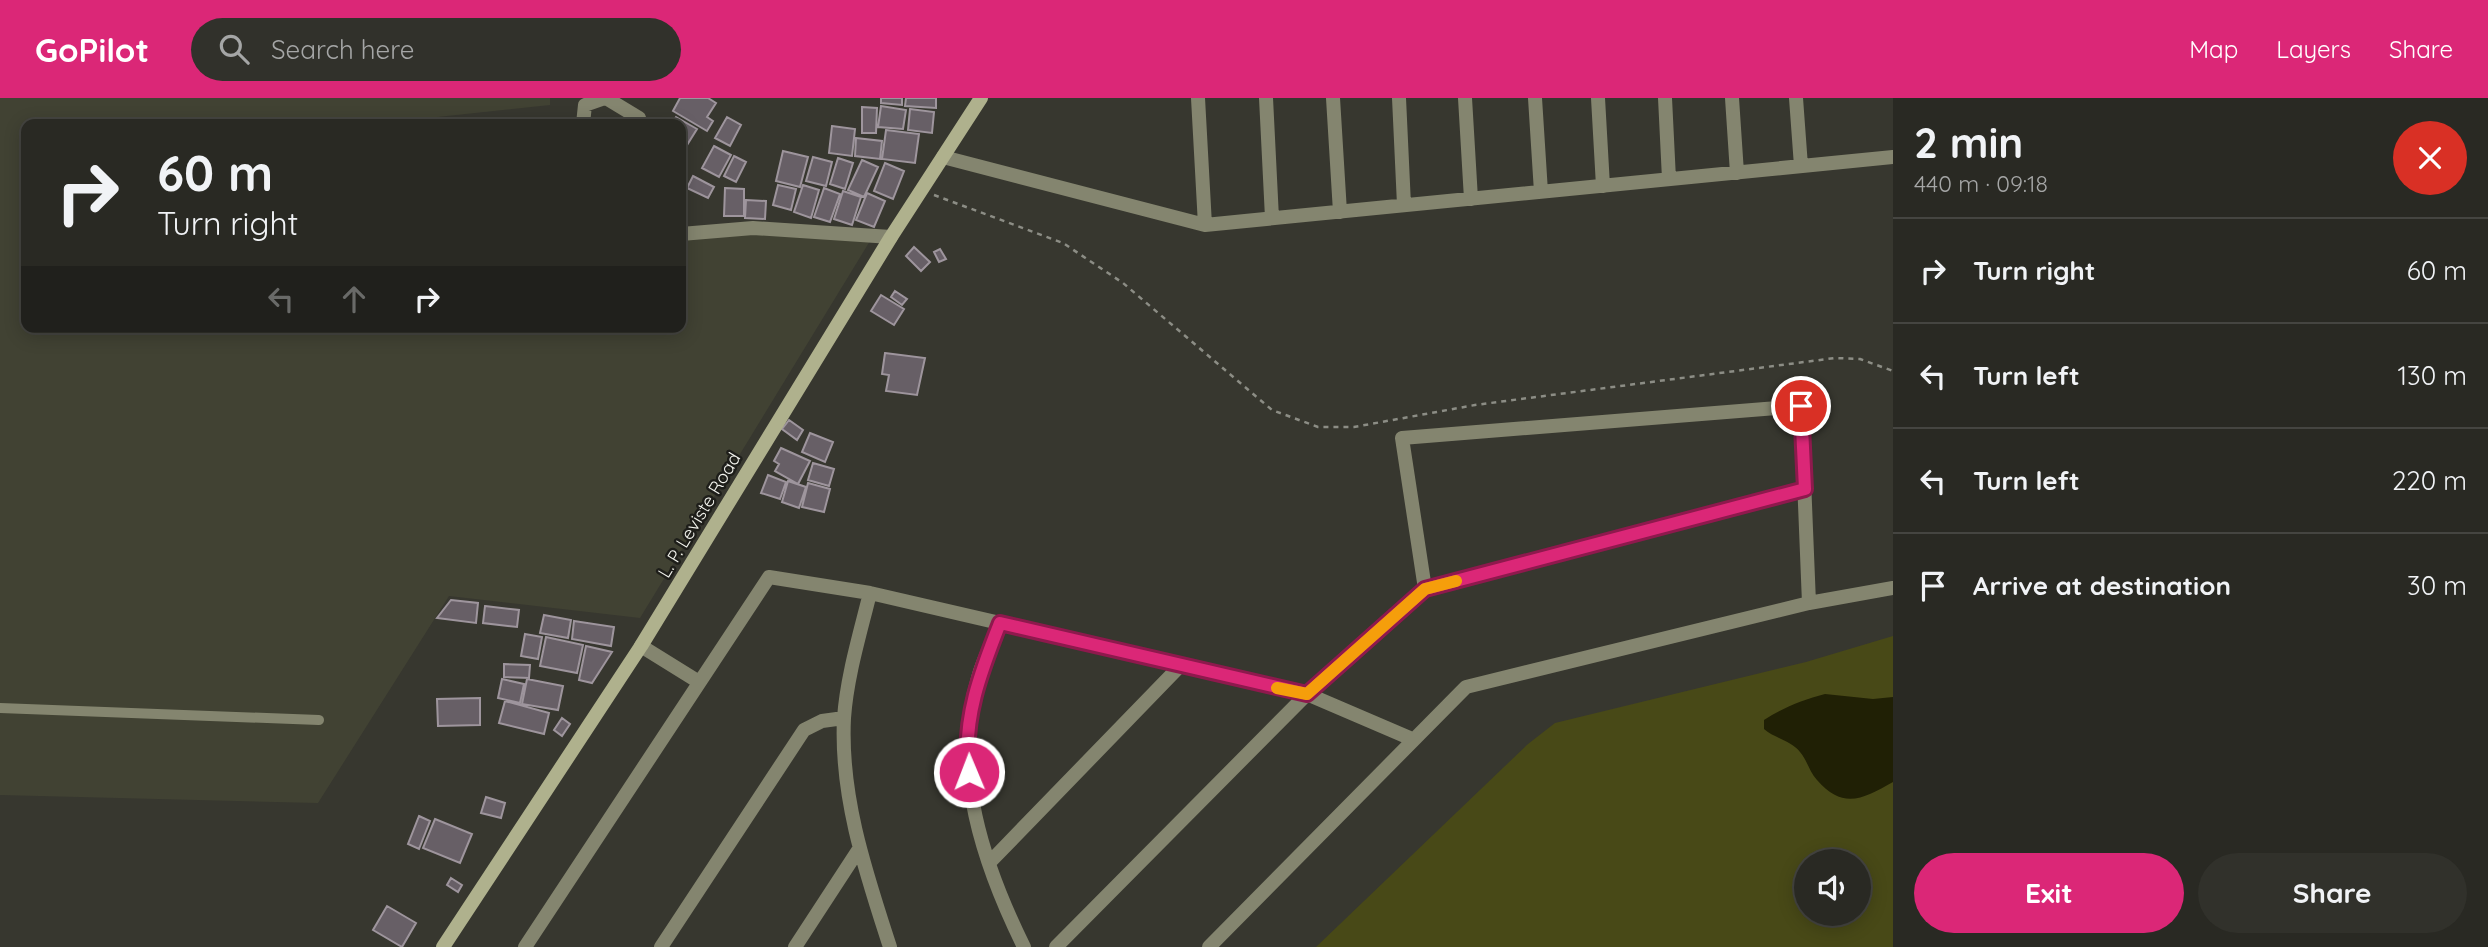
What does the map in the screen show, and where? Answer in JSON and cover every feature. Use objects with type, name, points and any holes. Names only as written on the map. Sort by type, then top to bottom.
[{"type":"main road","name":"L. P. Leviste Road","points":[[443,947],[641,646],[891,237],[981,98]]},
{"type":"street","points":[[584,119],[585,105],[606,98],[639,118]]},
{"type":"street","points":[[1198,98],[1205,225]]},
{"type":"street","points":[[1266,98],[1272,218]]},
{"type":"street","points":[[1333,98],[1340,212]]},
{"type":"street","points":[[1399,98],[1404,205]]},
{"type":"street","points":[[1465,98],[1471,199]]},
{"type":"street","points":[[1535,98],[1541,192]]},
{"type":"street","points":[[1598,98],[1603,186]]},
{"type":"street","points":[[1665,98],[1669,179]]},
{"type":"street","points":[[1732,98],[1737,173]]},
{"type":"street","points":[[1796,98],[1801,166]]},
{"type":"street","points":[[943,157],[1205,225],[1893,157]]},
{"type":"street","points":[[686,234],[753,229],[891,237]]},
{"type":"street","points":[[1425,589],[1402,438],[1801,406],[1809,603]]},
{"type":"street","points":[[1056,947],[1307,694],[1425,589],[1805,489]]},
{"type":"street","points":[[525,947],[769,577],[870,593],[1307,694],[1412,740]]},
{"type":"street","points":[[1209,947],[1466,687],[1809,603],[1893,588]]},
{"type":"street","points":[[870,593],[854,657],[844,718],[847,785],[859,849],[890,947]]},
{"type":"street","points":[[1000,623],[977,679],[966,751],[974,814],[1009,916],[1024,947]]},
{"type":"street","points":[[641,646],[699,682]]},
{"type":"street","points":[[990,862],[1180,666]]},
{"type":"street","points":[[661,947],[804,730],[822,721],[844,718]]},
{"type":"street","points":[[796,947],[859,849]]},
{"type":"lane","points":[[0,708],[319,720]]},
{"type":"path","points":[[921,190],[1063,243],[1123,283],[1272,410],[1318,427],[1354,427],[1475,405],[1836,358],[1860,359],[1893,371]]},
{"type":"shaded area","points":[[0,98],[550,98],[550,105],[419,119],[21,119],[21,333],[686,333],[686,240],[752,233],[870,241],[640,618],[449,596],[318,803],[0,795]]},
{"type":"shaded area","points":[[1893,636],[1893,947],[1316,947],[1528,744],[1555,723],[1806,662]]},
{"type":"shaded area","points":[[1825,694],[1873,699],[1893,697],[1893,782],[1863,797],[1854,799],[1836,796],[1817,780],[1797,748],[1764,729],[1764,720],[1771,715]]},
{"type":"building","points":[[680,98],[708,98],[716,103],[707,117],[713,121],[707,131],[673,111]]},
{"type":"building","points":[[881,98],[902,98],[902,105],[881,103]]},
{"type":"building","points":[[906,98],[936,98],[936,108],[905,106]]},
{"type":"building","points":[[881,106],[906,110],[903,129],[878,127]]},
{"type":"building","points":[[862,107],[877,108],[876,133],[862,133]]},
{"type":"building","points":[[910,109],[934,112],[932,133],[908,130]]},
{"type":"building","points":[[727,117],[741,125],[730,146],[715,138]]},
{"type":"building","points":[[686,123],[697,129],[686,144]]},
{"type":"building","points":[[832,126],[855,129],[852,156],[829,153]]},
{"type":"building","points":[[886,130],[919,134],[915,163],[882,159]]},
{"type":"building","points":[[856,138],[882,141],[880,159],[855,156]]},
{"type":"building","points":[[714,146],[731,155],[719,177],[702,168]]},
{"type":"building","points":[[783,151],[808,157],[800,187],[776,181]]},
{"type":"building","points":[[734,156],[746,162],[736,182],[724,176]]},
{"type":"building","points":[[813,157],[832,162],[826,186],[806,181]]},
{"type":"building","points":[[838,158],[853,163],[845,189],[830,184]]},
{"type":"building","points":[[862,160],[878,167],[864,197],[848,190]]},
{"type":"building","points":[[885,163],[904,171],[893,199],[874,191]]},
{"type":"building","points":[[693,176],[714,187],[708,198],[687,188]]},
{"type":"building","points":[[778,185],[796,189],[791,210],[773,205]]},
{"type":"building","points":[[803,185],[819,190],[811,218],[794,212]]},
{"type":"building","points":[[725,188],[744,189],[744,216],[724,216]]},
{"type":"building","points":[[824,188],[840,194],[830,222],[814,217]]},
{"type":"building","points":[[843,191],[861,197],[852,225],[834,219]]},
{"type":"building","points":[[867,193],[885,201],[874,227],[856,220]]},
{"type":"building","points":[[746,200],[766,201],[765,219],[745,218]]},
{"type":"building","points":[[914,247],[930,262],[921,271],[906,256]]},
{"type":"building","points":[[940,249],[946,259],[939,262],[934,252]]},
{"type":"building","points":[[895,291],[907,299],[902,305],[891,297]]},
{"type":"building","points":[[881,295],[904,309],[894,325],[871,311]]},
{"type":"building","points":[[885,353],[925,358],[917,395],[886,391],[889,375],[882,374]]},
{"type":"building","points":[[789,420],[803,430],[797,440],[782,429]]},
{"type":"building","points":[[810,433],[833,442],[825,462],[802,452]]},
{"type":"building","points":[[781,448],[810,461],[798,484],[775,471],[779,464],[774,461]]},
{"type":"building","points":[[813,463],[834,469],[829,486],[808,480]]},
{"type":"building","points":[[768,475],[786,482],[780,499],[761,493]]},
{"type":"building","points":[[788,481],[806,487],[799,508],[782,502]]},
{"type":"building","points":[[808,483],[830,489],[824,512],[802,507]]},
{"type":"building","points":[[451,600],[478,603],[476,623],[437,618]]},
{"type":"building","points":[[485,606],[519,610],[517,627],[483,623]]},
{"type":"building","points":[[544,615],[571,620],[568,638],[540,633]]},
{"type":"building","points":[[574,621],[614,627],[611,646],[572,639]]},
{"type":"building","points":[[525,634],[542,637],[538,659],[521,656]]},
{"type":"building","points":[[546,637],[583,645],[577,673],[540,666]]},
{"type":"building","points":[[586,646],[612,652],[592,683],[579,680]]},
{"type":"building","points":[[504,664],[530,665],[529,678],[504,677]]},
{"type":"building","points":[[502,679],[524,684],[520,703],[498,698]]},
{"type":"building","points":[[527,679],[563,686],[558,710],[522,704]]},
{"type":"building","points":[[480,698],[480,725],[438,726],[437,699]]},
{"type":"building","points":[[505,701],[549,713],[544,734],[499,723]]},
{"type":"building","points":[[562,718],[570,724],[562,736],[554,730]]},
{"type":"building","points":[[486,797],[505,803],[501,818],[481,813]]},
{"type":"building","points":[[419,816],[430,821],[419,849],[408,844]]},
{"type":"building","points":[[435,819],[472,834],[460,863],[423,848]]},
{"type":"building","points":[[451,878],[462,885],[458,892],[447,885]]},
{"type":"building","points":[[387,906],[416,923],[402,947],[373,930]]},
{"type":"slow traffic","points":[[1277,688],[1307,694],[1425,589],[1456,581]]},
{"type":"route","points":[[969,772],[966,751],[977,679],[1000,623],[1307,694],[1425,589],[1805,489],[1801,406]]}]
